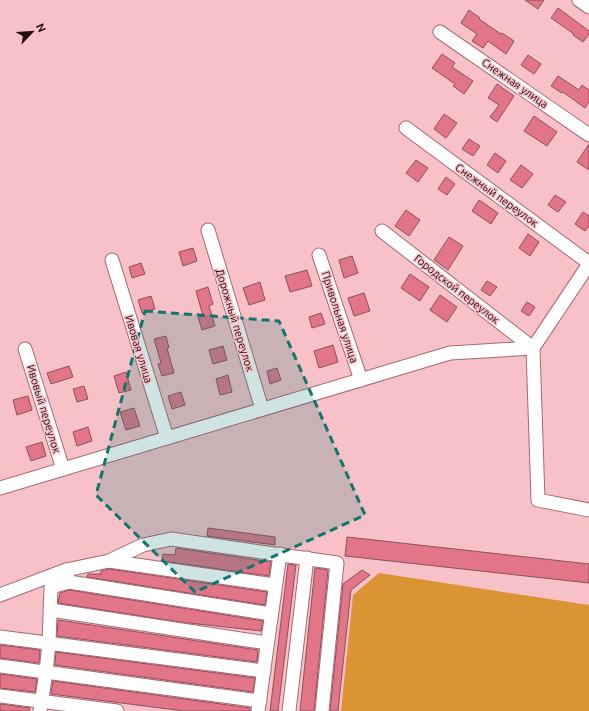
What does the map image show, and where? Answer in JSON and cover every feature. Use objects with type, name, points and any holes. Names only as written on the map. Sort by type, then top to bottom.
[{"type":"street","points":[[579,0],[589,7]]},
{"type":"street","name":"Снежная улица","points":[[440,32],[589,135]]},
{"type":"street","name":"Снежный переулок","points":[[406,128],[589,263]]},
{"type":"street","name":"Дорожный переулок","points":[[208,230],[262,409]]},
{"type":"street","name":"Городской переулок","points":[[382,231],[533,348]]},
{"type":"street","name":"Привольная улица","points":[[319,255],[360,380]]},
{"type":"street","name":"Ивовая улица","points":[[112,260],[167,438]]},
{"type":"street","points":[[589,263],[533,348],[538,500],[589,510]]},
{"type":"street","points":[[0,488],[450,352],[533,348]]},
{"type":"street","name":"Ивовый переулок","points":[[25,349],[63,469]]},
{"type":"street","points":[[0,595],[67,576],[109,561],[143,545],[171,539],[337,563],[322,711]]},
{"type":"street","points":[[0,666],[259,706],[280,554]]},
{"type":"street","points":[[289,711],[307,558]]},
{"type":"street","points":[[109,561],[275,586]]},
{"type":"street","points":[[40,706],[49,643],[51,587],[67,576],[271,614]]},
{"type":"street","points":[[50,610],[267,643]]},
{"type":"street","points":[[0,637],[264,671]]},
{"type":"street","points":[[0,696],[40,706],[117,711]]},
{"type":"highlighted area","points":[[145,311],[279,321],[365,515],[195,592],[96,495]]},
{"type":"shaded area","points":[[379,573],[589,605],[589,711],[341,711],[353,595]]},
{"type":"building","points":[[525,0],[544,0],[538,9]]},
{"type":"building","points":[[558,8],[589,31],[589,34],[583,42],[551,18]]},
{"type":"building","points":[[469,10],[480,18],[479,19],[514,41],[506,54],[488,41],[483,48],[472,41],[477,34],[461,23]]},
{"type":"building","points":[[442,54],[455,63],[452,67],[473,81],[464,94],[453,86],[455,84],[432,68]]},
{"type":"building","points":[[528,55],[541,64],[534,74],[521,65]]},
{"type":"building","points":[[558,76],[579,90],[582,85],[589,90],[589,102],[585,108],[563,92],[562,93],[551,86]]},
{"type":"building","points":[[497,84],[514,96],[497,122],[490,117],[499,105],[488,98]]},
{"type":"building","points":[[444,114],[457,123],[446,138],[434,129]]},
{"type":"building","points":[[534,116],[557,132],[547,146],[524,131]]},
{"type":"building","points":[[469,139],[480,146],[473,156],[462,149]]},
{"type":"building","points":[[589,144],[589,170],[577,162]]},
{"type":"building","points":[[495,153],[506,161],[498,173],[487,165]]},
{"type":"building","points":[[416,160],[428,168],[418,182],[406,173]]},
{"type":"building","points":[[521,165],[533,174],[522,188],[510,180]]},
{"type":"building","points":[[446,177],[455,184],[447,195],[438,189]]},
{"type":"building","points":[[555,195],[566,202],[558,212],[548,205]]},
{"type":"building","points":[[479,200],[498,213],[491,224],[472,211]]},
{"type":"building","points":[[406,210],[420,220],[409,236],[395,226]]},
{"type":"building","points":[[583,212],[589,216],[589,226],[585,231],[575,224]]},
{"type":"building","points":[[528,234],[539,242],[530,256],[519,248]]},
{"type":"building","points":[[449,237],[463,246],[448,270],[434,260]]},
{"type":"building","points":[[193,248],[197,261],[183,266],[179,252]]},
{"type":"building","points":[[352,256],[358,273],[344,278],[339,260]]},
{"type":"building","points":[[141,263],[145,274],[132,278],[129,267]]},
{"type":"building","points":[[307,270],[312,286],[290,292],[285,276]]},
{"type":"building","points":[[410,274],[429,287],[420,301],[401,288]]},
{"type":"building","points":[[487,281],[497,287],[490,296],[481,290]]},
{"type":"building","points":[[260,282],[265,300],[249,305],[243,288]]},
{"type":"building","points":[[208,287],[213,304],[209,306],[215,326],[202,330],[198,317],[203,316],[196,291]]},
{"type":"building","points":[[364,293],[370,311],[354,316],[348,298]]},
{"type":"building","points":[[440,295],[457,307],[447,322],[430,310]]},
{"type":"building","points":[[151,296],[155,309],[142,313],[138,300]]},
{"type":"building","points":[[527,302],[535,307],[529,316],[521,311]]},
{"type":"building","points":[[321,313],[325,324],[312,328],[309,317]]},
{"type":"building","points":[[166,336],[169,348],[167,348],[174,373],[162,376],[158,364],[161,363],[154,339]]},
{"type":"building","points":[[333,345],[338,362],[319,368],[314,351]]},
{"type":"building","points":[[223,346],[227,360],[213,364],[209,350]]},
{"type":"building","points":[[69,366],[73,377],[51,384],[47,373]]},
{"type":"building","points":[[277,368],[281,380],[270,384],[267,371]]},
{"type":"building","points":[[126,372],[131,390],[119,393],[114,376]]},
{"type":"building","points":[[228,375],[232,392],[220,395],[216,379]]},
{"type":"building","points":[[84,386],[88,399],[77,402],[73,389]]},
{"type":"building","points":[[181,392],[185,405],[172,409],[168,396]]},
{"type":"building","points":[[28,396],[32,410],[17,415],[13,400]]},
{"type":"building","points":[[134,408],[140,426],[126,430],[120,412]]},
{"type":"building","points":[[88,427],[92,441],[77,446],[73,432]]},
{"type":"building","points":[[42,442],[46,456],[31,461],[26,447]]},
{"type":"building","points":[[208,528],[275,537],[275,545],[207,536]]},
{"type":"building","points":[[347,537],[589,564],[589,583],[345,556]]},
{"type":"building","points":[[176,548],[271,562],[269,576],[162,561],[163,554],[175,555]]},
{"type":"building","points":[[288,564],[296,565],[278,711],[270,711]]},
{"type":"building","points":[[315,568],[328,570],[314,711],[300,711]]},
{"type":"building","points":[[109,569],[267,592],[265,605],[87,577],[88,574],[101,574],[101,571]]},
{"type":"building","points":[[362,570],[370,575],[351,590],[338,711],[330,711],[343,584]]},
{"type":"building","points":[[69,590],[263,621],[261,631],[180,622],[58,603],[60,593]]},
{"type":"building","points":[[58,620],[258,650],[257,662],[57,636]]},
{"type":"building","points":[[0,645],[40,650],[39,663],[0,658]]},
{"type":"building","points":[[56,652],[255,678],[253,692],[55,665]]},
{"type":"building","points":[[0,674],[37,679],[35,692],[0,688]]},
{"type":"building","points":[[53,681],[250,708],[250,711],[184,711],[51,694]]},
{"type":"building","points":[[0,704],[30,708],[29,711],[0,711]]}]
